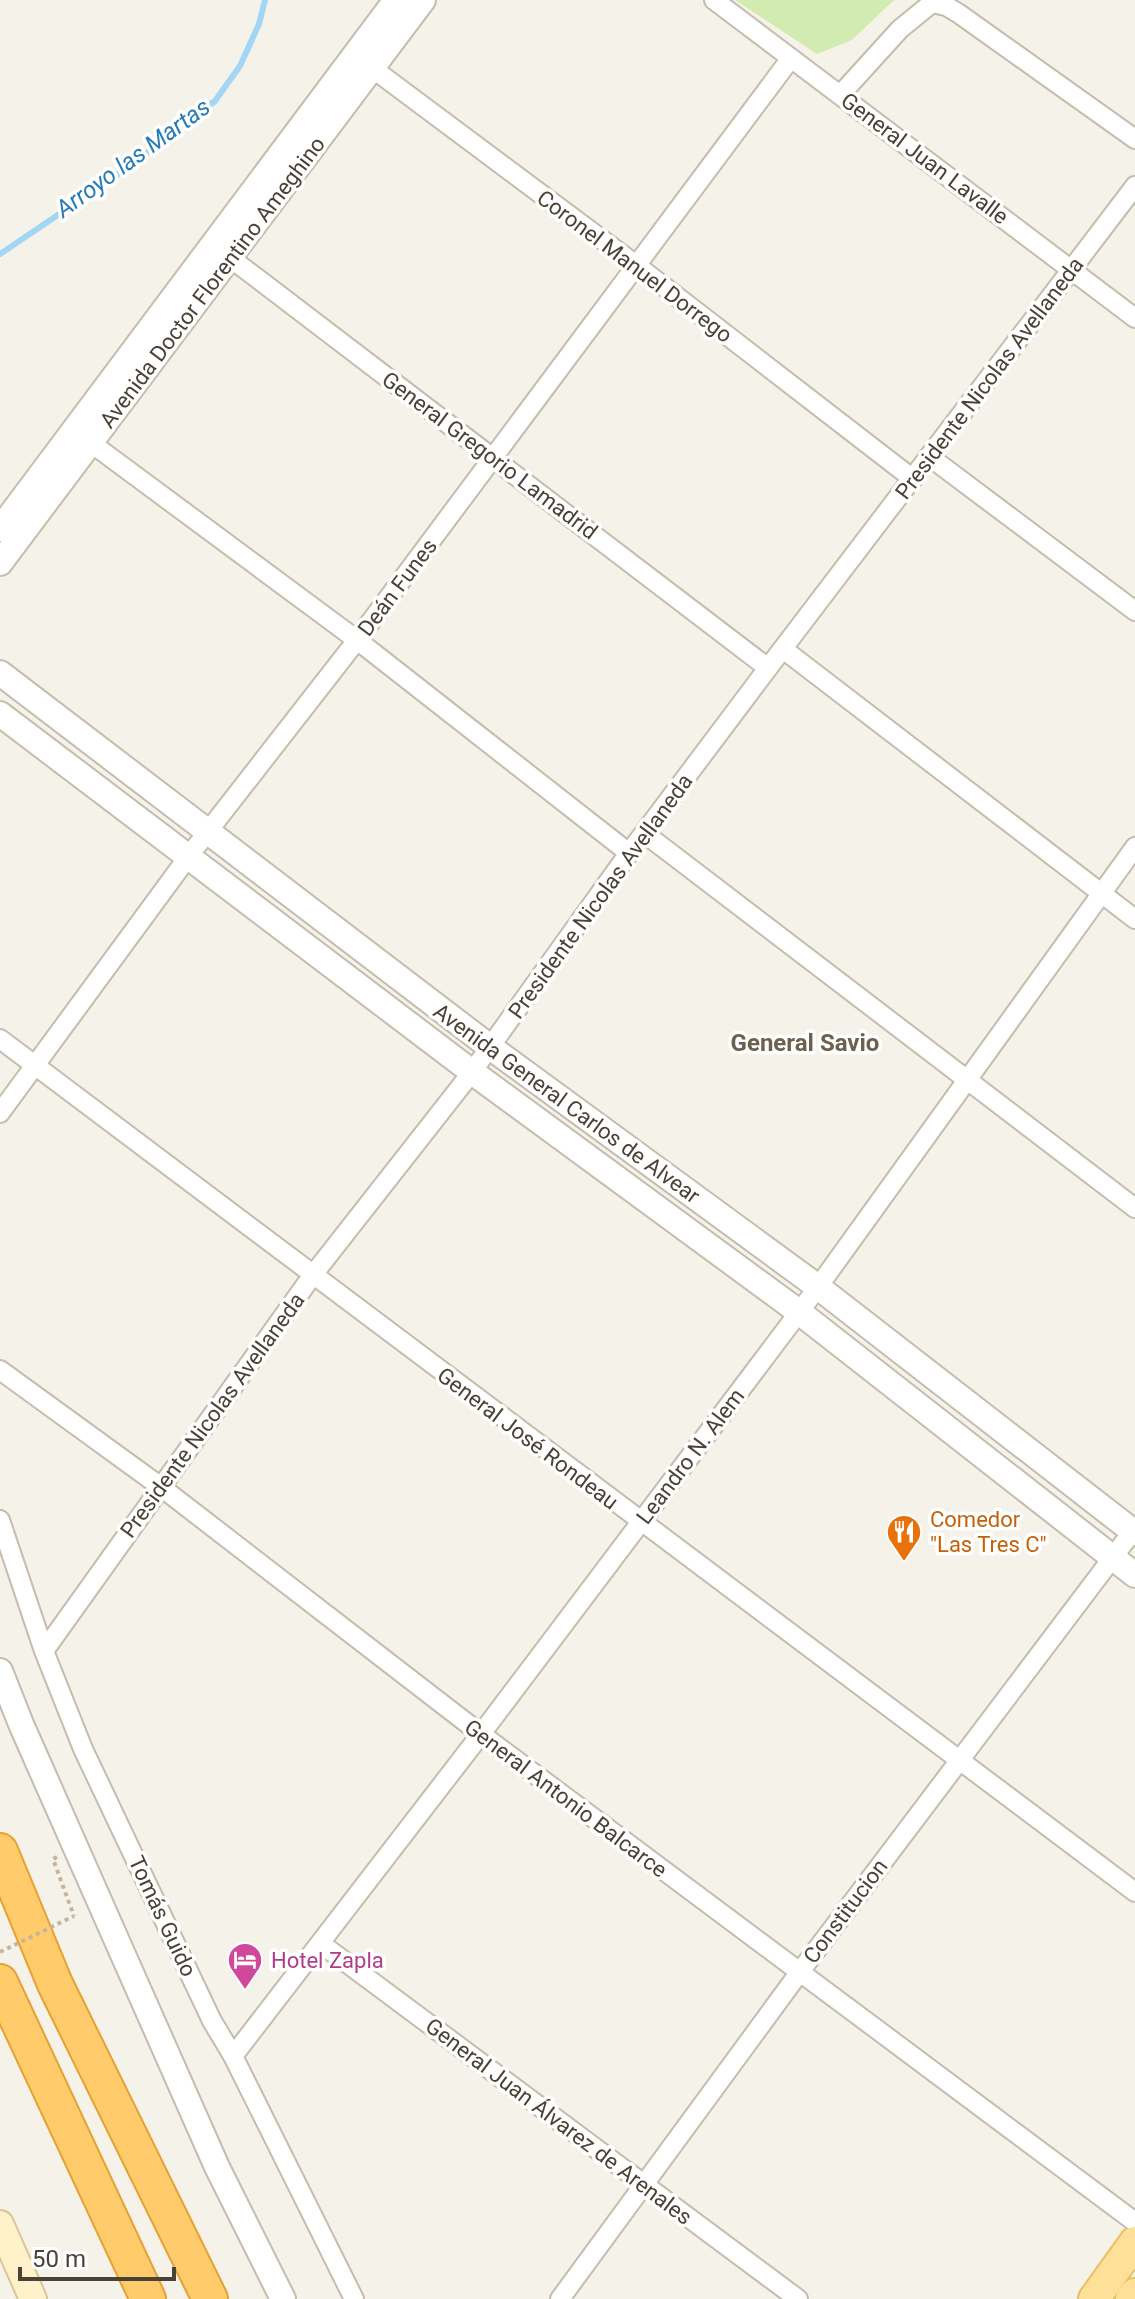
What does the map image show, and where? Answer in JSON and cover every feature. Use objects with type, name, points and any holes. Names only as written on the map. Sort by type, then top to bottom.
[{"type":"highway","points":[[0,1851],[55,1984],[210,2299]]},
{"type":"highway","points":[[0,1982],[148,2299]]},
{"type":"main road","points":[[0,2224],[33,2299]]},
{"type":"main road","points":[[1094,2299],[1135,2242]]},
{"type":"main road","points":[[1131,2299],[1135,2294]]},
{"type":"street","name":"Avenida Doctor Florentino Ameghino","points":[[364,62],[396,0]]},
{"type":"street","name":"Avenida Doctor Florentino Ameghino","points":[[0,563],[82,436],[364,62],[423,0]]},
{"type":"street","name":"General Juan Lavalle","points":[[714,0],[1135,318]]},
{"type":"street","points":[[841,94],[900,29],[932,3],[958,13],[1135,139]]},
{"type":"street","name":"Deán Funes","points":[[0,1113],[188,857],[357,640],[791,58]]},
{"type":"street","name":"Coronel Manuel Dorrego","points":[[364,62],[636,265],[913,479]]},
{"type":"street","name":"Presidente Nicolas Avellaneda","points":[[44,1651],[312,1276],[472,1072],[629,853],[1135,186]]},
{"type":"street","name":"General Gregorio Lamadrid","points":[[221,251],[768,668]]},
{"type":"street","name":"Avenida Doctor Florentino Ameghino","points":[[0,529],[82,436]]},
{"type":"street","points":[[82,436],[357,640],[629,853]]},
{"type":"street","points":[[930,457],[1135,611]]},
{"type":"street","points":[[783,649],[1135,919]]},
{"type":"street","name":"Avenida General Carlos de Alvear","points":[[0,673],[490,1047],[818,1287],[1134,1531]]},
{"type":"street","name":"Avenida General Carlos de Alvear","points":[[0,714],[472,1072],[799,1312],[1135,1575]]},
{"type":"street","points":[[644,833],[1135,1208]]},
{"type":"street","name":"Leandro N. Alem","points":[[233,2056],[481,1734],[818,1287],[1135,847]]},
{"type":"street","name":"General José Rondeau","points":[[0,1039],[1135,1892]]},
{"type":"street","name":"General Antonio Balcarce","points":[[0,1370],[161,1487],[481,1734],[1135,2222]]},
{"type":"street","name":"Tomás Guido","points":[[0,1520],[44,1651],[83,1749],[212,2021],[233,2056],[354,2299]]},
{"type":"street","name":"Constitucion","points":[[560,2299],[957,1761],[1134,1531]]},
{"type":"street","points":[[0,1671],[217,2167],[283,2299]]},
{"type":"street","name":"General Juan Álvarez de Arenales","points":[[320,1943],[798,2299]]},
{"type":"path","points":[[0,1952],[74,1916]]},
{"type":"green space","points":[[735,0],[894,0],[852,40],[817,54]]},
{"type":"waterway","name":"Arroyo las Martas","points":[[0,254],[120,173],[215,101],[240,66],[259,24],[265,0]]},
{"type":"place","name":"Comedor \"Las Tres C\"","points":[[904,1563]]},
{"type":"place","name":"Hotel Zapla","points":[[245,1991]]},
{"type":"district","name":"General Savio","points":[[805,1043]]}]
